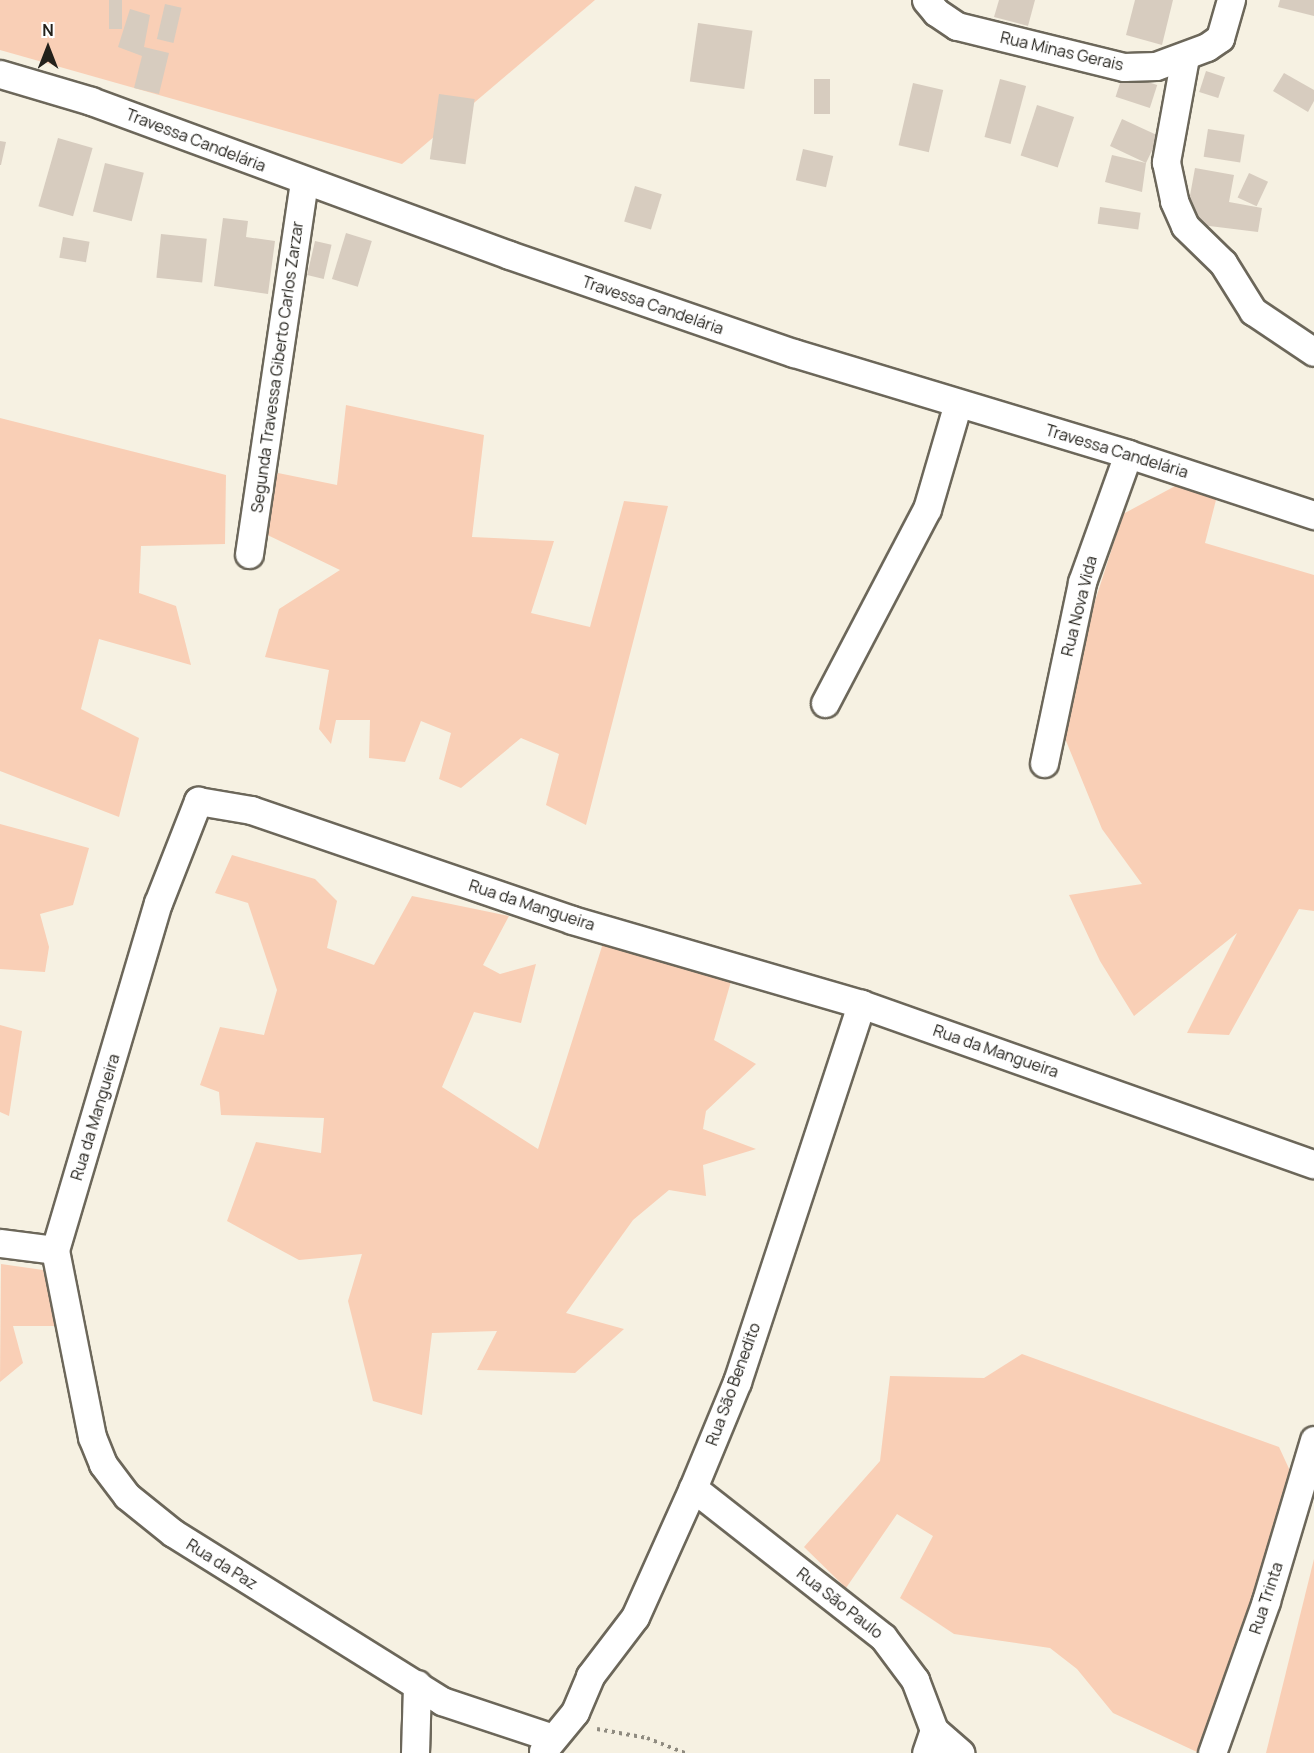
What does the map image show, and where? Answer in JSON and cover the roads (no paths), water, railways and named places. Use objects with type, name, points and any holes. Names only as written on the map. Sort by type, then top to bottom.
[{"type":"street","name":"Rua Minas Gerais","points":[[926,0],[936,12],[957,26],[1085,60],[1134,66],[1156,66],[1185,57],[1220,38],[1229,11]]},
{"type":"street","points":[[1185,57],[1166,162],[1174,201],[1185,226],[1223,263],[1253,311],[1314,352]]},
{"type":"street","name":"Travessa Candelária","points":[[0,74],[91,101],[304,181],[794,353],[1128,454],[1314,515]]},
{"type":"street","name":"Segunda Travessa Giberto Carlos Zarzar","points":[[249,554],[304,181]]},
{"type":"street","points":[[825,703],[927,509],[958,403]]},
{"type":"street","name":"Rua Nova Vida","points":[[1044,763],[1082,582],[1128,454]]},
{"type":"street","name":"Rua da Mangueira","points":[[55,1250],[158,903],[198,801],[251,810],[572,920],[861,1004],[1314,1164]]},
{"type":"street","name":"Rua São Benedito","points":[[553,1748],[575,1712],[590,1676],[635,1617],[693,1488],[737,1382],[861,1004]]},
{"type":"street","points":[[0,1243],[55,1250]]},
{"type":"street","name":"Rua da Paz","points":[[55,1250],[92,1437],[103,1464],[127,1496],[172,1533],[442,1701],[553,1748]]},
{"type":"street","name":"Rua Trinta","points":[[1212,1753],[1266,1601],[1314,1440]]},
{"type":"street","name":"Rua São Paulo","points":[[693,1488],[883,1636],[915,1680],[930,1741]]},
{"type":"street","points":[[415,1753],[417,1684]]},
{"type":"street","points":[[930,1741],[960,1753]]}]
